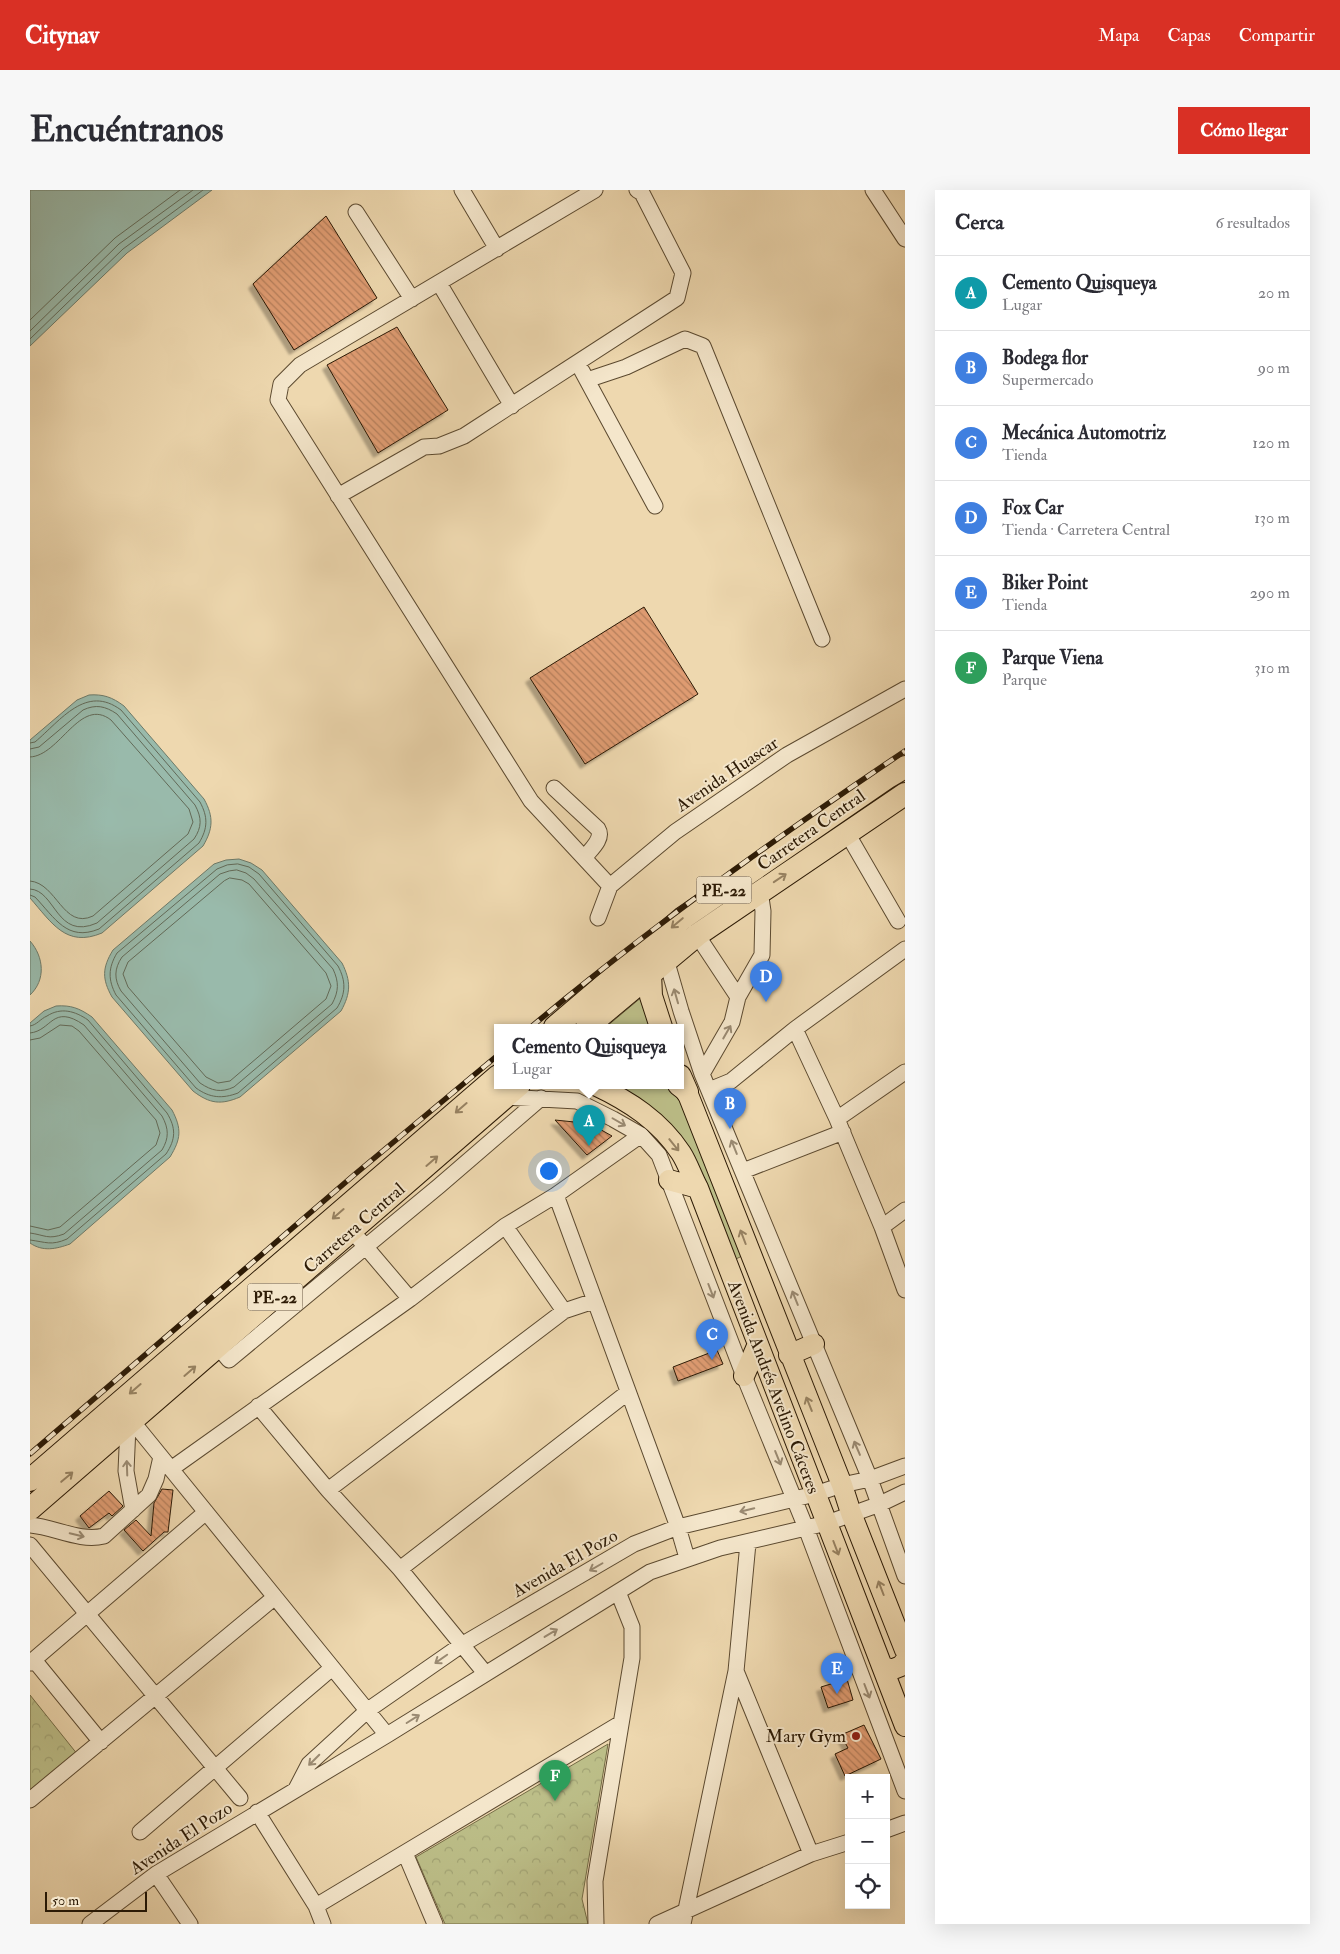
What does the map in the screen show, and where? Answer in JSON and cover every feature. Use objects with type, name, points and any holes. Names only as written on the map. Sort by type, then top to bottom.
[{"type":"highway","name":"Carretera Central","points":[[559,1024],[683,918],[905,767]]},
{"type":"highway","name":"Carretera Central","points":[[590,1024],[697,935],[847,833],[900,803]]},
{"type":"highway","points":[[658,966],[651,996],[660,1024]]},
{"type":"highway","name":"Carretera Central","points":[[30,1480],[503,1089]]},
{"type":"highway","name":"Carretera Central","points":[[30,1509],[218,1347],[358,1239],[399,1175]]},
{"type":"main road","name":"Avenida Andrés Avelino Cáceres","points":[[603,1089],[642,1111],[660,1127],[681,1153],[698,1188],[905,1726]]},
{"type":"main road","name":"Avenida Andrés Avelino Cáceres","points":[[684,1089],[842,1485],[905,1650]]},
{"type":"main road","points":[[669,1180],[698,1188]]},
{"type":"main road","points":[[731,1274],[735,1266],[743,1262],[753,1262]]},
{"type":"main road","points":[[744,1376],[758,1344]]},
{"type":"main road","points":[[789,1355],[814,1344]]},
{"type":"main road","points":[[882,1666],[891,1670],[901,1666],[905,1661]]},
{"type":"street","points":[[462,190],[496,248]]},
{"type":"street","points":[[595,190],[300,365],[281,384],[278,400],[531,800],[610,886]]},
{"type":"street","points":[[338,496],[424,447],[439,446],[464,436],[677,298],[683,273],[642,193],[637,190]]},
{"type":"street","points":[[873,190],[905,238]]},
{"type":"street","points":[[356,212],[412,299]]},
{"type":"street","points":[[439,283],[512,406]]},
{"type":"street","points":[[587,380],[626,366],[685,339],[703,346],[822,639]]},
{"type":"street","points":[[578,363],[654,506]]},
{"type":"street","name":"Avenida Huascar","points":[[598,918],[610,886],[675,832],[787,755],[905,689]]},
{"type":"street","points":[[554,788],[600,832],[599,838],[584,858]]},
{"type":"street","points":[[847,833],[898,921]]},
{"type":"street","points":[[702,1074],[732,1022],[738,997],[762,955],[763,911],[760,891]]},
{"type":"street","points":[[697,935],[738,997]]},
{"type":"street","points":[[709,1090],[731,1081],[795,1029],[905,949]]},
{"type":"street","points":[[658,966],[681,1012],[702,1074],[870,1479],[905,1576]]},
{"type":"street","points":[[795,1029],[840,1125],[882,1227],[905,1290]]},
{"type":"street","points":[[743,1171],[840,1125],[905,1072]]},
{"type":"street","points":[[516,1089],[541,1098],[577,1101],[641,1135],[659,1155],[744,1376],[806,1528],[905,1791]]},
{"type":"street","points":[[410,1299],[358,1239],[541,1098]]},
{"type":"street","points":[[30,1525],[56,1529],[78,1536],[96,1538],[104,1536],[149,1494],[166,1462],[258,1406],[410,1299],[505,1226],[556,1195],[641,1135]]},
{"type":"street","points":[[556,1195],[627,1393],[678,1527],[687,1558]]},
{"type":"street","points":[[882,1227],[905,1210]]},
{"type":"street","points":[[505,1226],[564,1311]]},
{"type":"street","points":[[328,1490],[564,1311],[594,1301]]},
{"type":"street","points":[[400,1569],[627,1393]]},
{"type":"street","points":[[258,1406],[328,1490],[400,1569],[485,1673]]},
{"type":"street","points":[[130,1424],[166,1462],[387,1735]]},
{"type":"street","points":[[130,1424],[126,1470],[133,1510]]},
{"type":"street","name":"Avenida El Pozo","points":[[296,1789],[309,1764],[368,1710],[463,1644],[634,1544],[678,1527],[815,1494],[842,1485],[870,1479],[905,1466]]},
{"type":"street","name":"Avenida El Pozo","points":[[90,1924],[156,1874],[387,1735],[650,1572],[720,1548],[748,1543],[852,1514],[905,1492]]},
{"type":"street","points":[[101,1742],[32,1662],[206,1512]]},
{"type":"street","points":[[685,1917],[736,1671],[748,1543]]},
{"type":"street","points":[[30,1545],[240,1798]]},
{"type":"street","points":[[596,1924],[595,1881],[632,1658],[632,1627],[618,1592]]},
{"type":"street","points":[[30,1800],[275,1597]]},
{"type":"street","points":[[140,1832],[332,1668]]},
{"type":"street","points":[[736,1671],[811,1854]]},
{"type":"street","points":[[316,1906],[621,1723]]},
{"type":"street","points":[[257,1812],[316,1906],[323,1924]]},
{"type":"street","points":[[890,1829],[905,1823]]},
{"type":"street","points":[[657,1924],[685,1917],[811,1854],[845,1843]]},
{"type":"street","points":[[405,1853],[435,1924]]},
{"type":"street","points":[[156,1874],[190,1924]]},
{"type":"green space","points":[[643,996],[652,1024],[610,1024]]},
{"type":"green space","points":[[614,1089],[673,1089],[684,1103],[742,1256],[734,1260],[689,1156]]},
{"type":"green space","points":[[30,1695],[78,1755],[30,1794]]},
{"type":"green space","points":[[608,1744],[582,1899],[588,1924],[445,1924],[416,1857]]},
{"type":"water","points":[[30,190],[212,190],[127,253],[30,346]]},
{"type":"water","points":[[89,695],[107,697],[124,706],[204,799],[211,817],[211,823],[209,834],[203,846],[102,933],[89,937],[79,937],[69,935],[53,924],[30,898],[30,740],[77,700]]},
{"type":"water","points":[[239,859],[251,863],[262,870],[342,963],[349,987],[347,998],[341,1011],[240,1097],[216,1102],[205,1099],[193,1091],[112,997],[106,985],[105,968],[113,950],[214,864],[226,860]]},
{"type":"water","points":[[30,941],[38,954],[41,976],[30,995]]},
{"type":"water","points":[[56,1006],[75,1008],[92,1017],[172,1110],[179,1128],[179,1134],[170,1157],[70,1244],[45,1249],[30,1243],[30,1023],[44,1011]]},
{"type":"building","points":[[326,216],[377,298],[294,350],[253,284]]},
{"type":"building","points":[[397,327],[448,410],[378,453],[327,365]]},
{"type":"building","points":[[644,607],[698,694],[585,764],[530,678]]},
{"type":"building","points":[[555,1120],[584,1123],[612,1136],[587,1155]]},
{"type":"building","points":[[717,1350],[723,1364],[678,1381],[673,1367]]},
{"type":"building","points":[[162,1489],[173,1490],[168,1532],[164,1532],[143,1551],[124,1530],[136,1520],[151,1536],[154,1503]]},
{"type":"building","points":[[109,1491],[123,1506],[112,1516],[109,1513],[89,1528],[80,1516]]},
{"type":"building","points":[[847,1679],[853,1700],[828,1708],[821,1687]]},
{"type":"building","points":[[864,1725],[881,1759],[849,1774],[845,1774],[845,1776],[835,1754],[848,1748],[841,1735]]},
{"type":"railway","points":[[535,1024],[621,954],[714,884],[809,816],[905,751]]},
{"type":"railway","points":[[30,1454],[354,1175],[494,1058]]},
{"type":"place","name":"Fox Car","points":[[766,1002]]},
{"type":"place","name":"Bodega flor","points":[[730,1129]]},
{"type":"place","name":"Cemento Quisqueya","points":[[589,1146]]},
{"type":"place","name":"Mecánica Automotriz","points":[[712,1360]]},
{"type":"place","name":"Biker Point","points":[[837,1694]]},
{"type":"place","name":"Mary Gym","points":[[856,1736]]},
{"type":"place","name":"Parque Viena","points":[[555,1801]]}]
